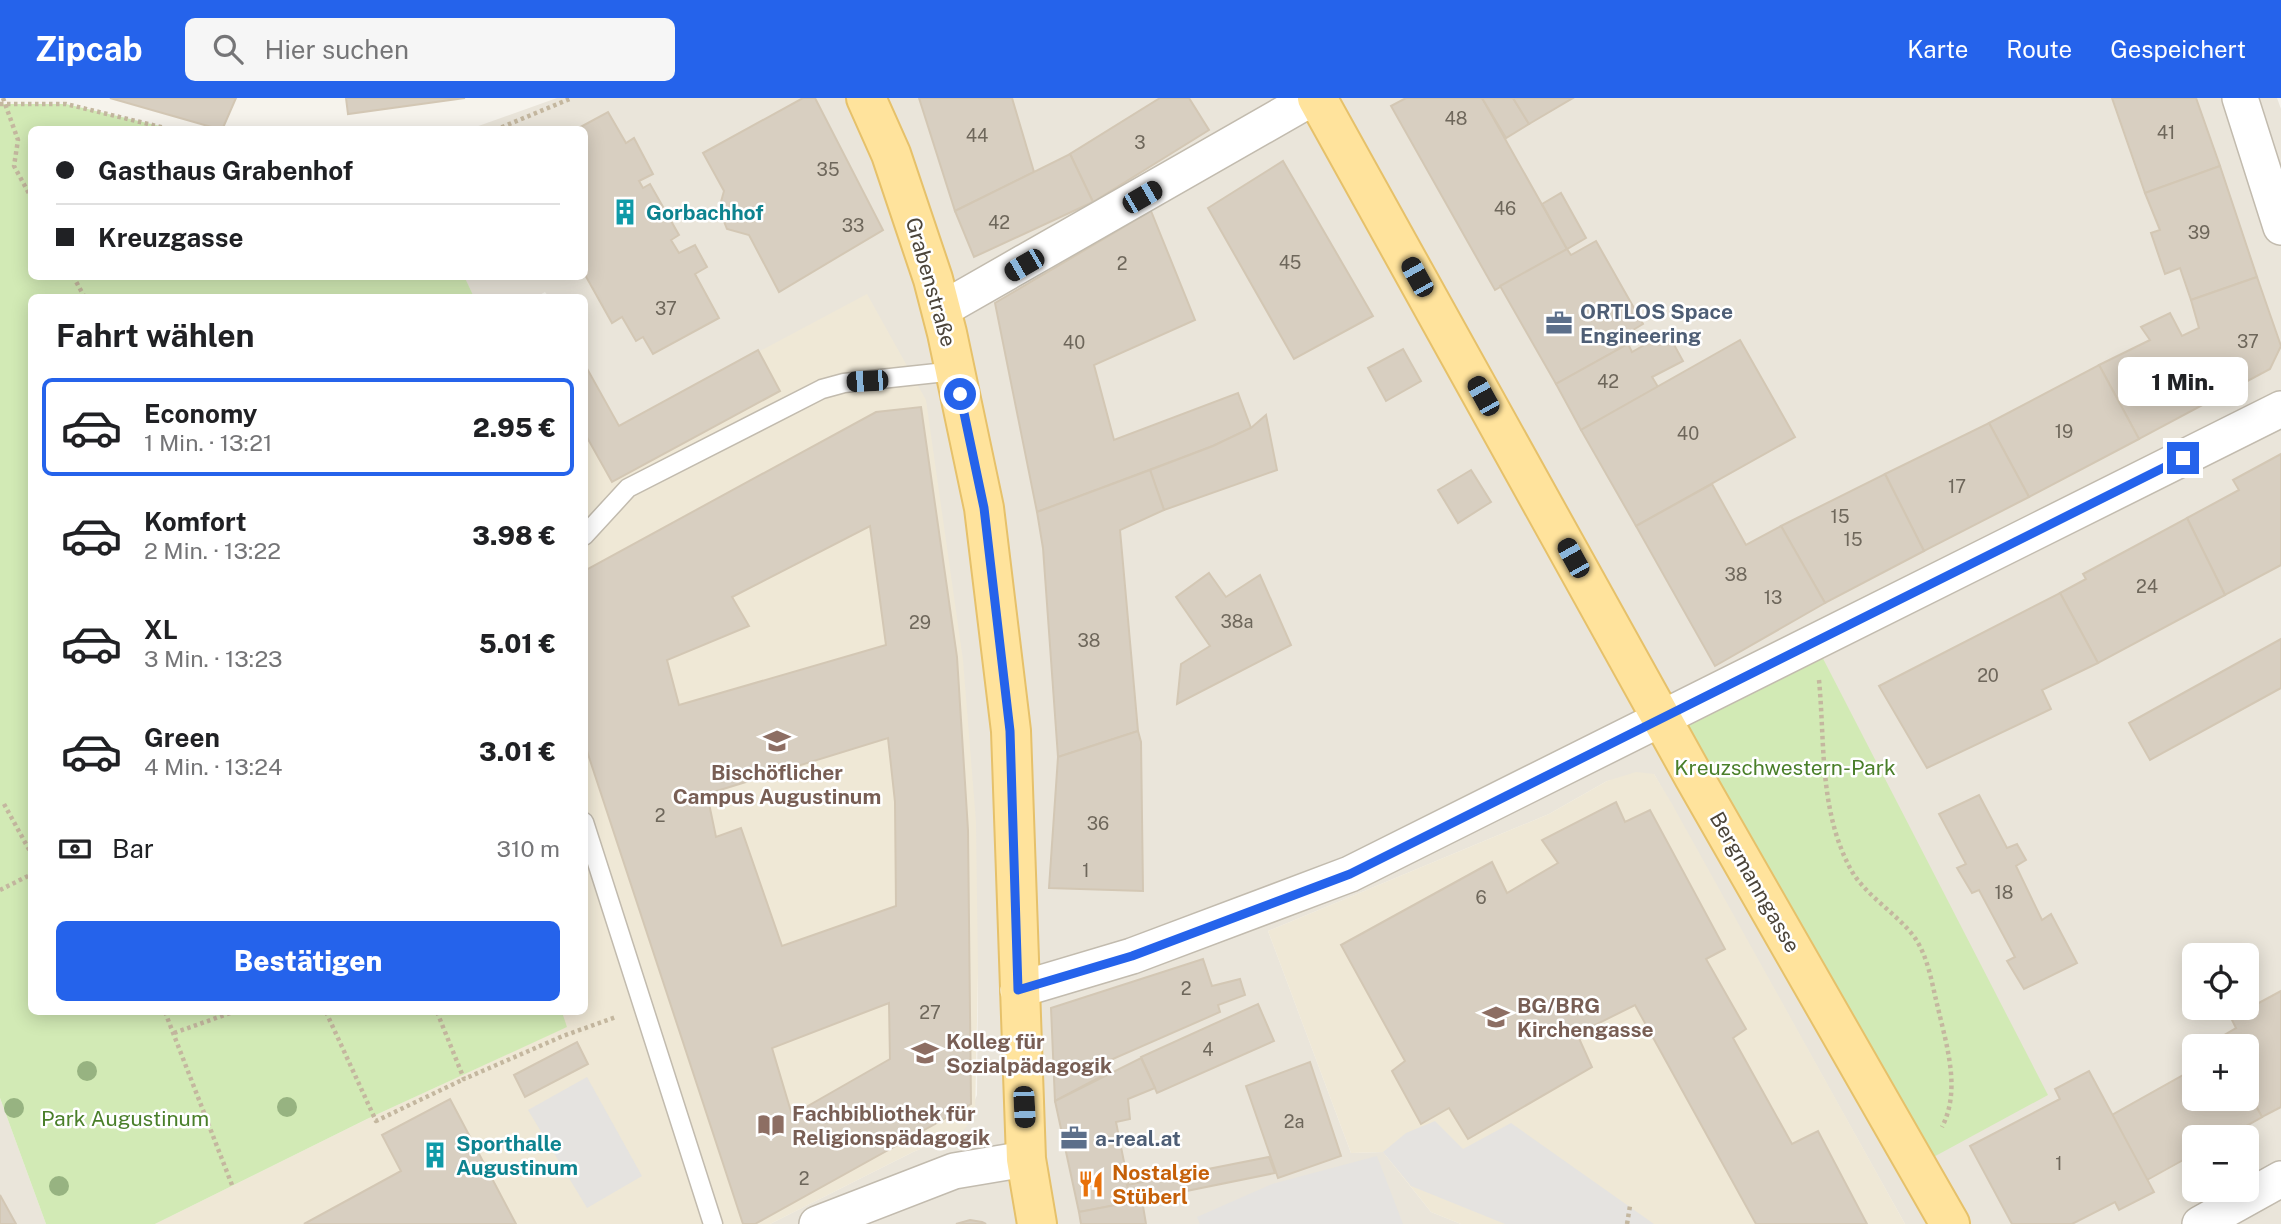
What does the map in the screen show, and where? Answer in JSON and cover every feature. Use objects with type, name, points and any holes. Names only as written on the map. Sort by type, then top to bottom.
[{"type":"main road","name":"Grabenstraße","points":[[866,98],[891,154],[942,310],[984,508],[1010,731],[1026,1159],[1037,1224]]},
{"type":"main road","name":"Bergmanngasse","points":[[1317,98],[1663,720],[1950,1224]]},
{"type":"street","points":[[942,310],[1312,98]]},
{"type":"street","points":[[2240,98],[2281,227]]},
{"type":"street","points":[[1018,990],[1132,956],[1350,874],[2281,409]]},
{"type":"street","points":[[824,1223],[954,1171],[1026,1159]]},
{"type":"street","points":[[2200,1224],[2281,1179]]},
{"type":"lane","points":[[588,532],[628,488],[822,389],[844,383],[955,370]]},
{"type":"lane","points":[[588,835],[713,1224]]},
{"type":"path","points":[[505,126],[572,98]]},
{"type":"path","points":[[28,192],[14,166],[18,140],[3,102],[66,104],[157,126]]},
{"type":"path","points":[[1815,643],[1824,777],[1840,842],[1850,870],[1916,940],[1931,974],[1951,1063],[1950,1112],[1934,1144],[1917,1166]]},
{"type":"path","points":[[4,804],[28,848]]},
{"type":"path","points":[[0,890],[28,876]]},
{"type":"path","points":[[327,1015],[376,1121],[563,1036],[643,1008]]},
{"type":"path","points":[[166,1015],[232,1185]]},
{"type":"path","points":[[174,1033],[225,1015]]},
{"type":"path","points":[[438,1015],[464,1079]]},
{"type":"path","points":[[1627,1224],[1630,1206]]},
{"type":"shaded area","points":[[557,98],[2277,98],[2281,109],[2281,1224],[1905,1224],[1654,774],[1607,781],[1549,814],[1268,931],[1351,1153],[1383,1152],[1431,1212],[1461,1224],[770,1224],[913,1152],[962,1131],[977,1095],[978,973],[758,350],[619,426],[588,369],[588,294],[472,294],[466,280],[588,280],[588,126],[478,126]]},
{"type":"shaded area","name":"Bischöflicher Campus Augustinum","points":[[867,294],[926,400],[963,660],[976,822],[978,973],[975,1115],[963,1131],[913,1152],[770,1224],[155,1224],[367,1119],[566,1027],[563,1015],[588,1015],[588,369],[619,426]]},
{"type":"shaded area","points":[[1636,772],[1654,774],[1672,804],[1905,1224],[1461,1224],[1431,1212],[1383,1152],[1351,1153],[1268,931],[1549,814],[1607,781]]},
{"type":"shaded area","points":[[587,1077],[642,1176],[587,1208],[528,1110]]},
{"type":"shaded area","points":[[0,1098],[46,1224],[0,1224]]},
{"type":"shaded area","points":[[1435,1121],[1463,1149],[1511,1123],[1654,1224],[1505,1224],[1411,1186],[1383,1152],[1406,1133]]},
{"type":"shaded area","points":[[1377,1156],[1403,1224],[1200,1224],[1197,1217],[1272,1184]]},
{"type":"green space","name":"Park Augustinum","points":[[0,104],[66,104],[160,126],[28,126],[28,280],[466,280],[473,294],[28,294],[28,1015],[563,1015],[567,1027],[367,1119],[155,1224],[46,1224],[0,1098]]},
{"type":"green space","name":"Kreuzschwestern-Park","points":[[1815,643],[2048,1095],[1917,1166],[1663,720]]},
{"type":"building","points":[[110,98],[236,98],[224,126],[208,126]]},
{"type":"building","points":[[346,98],[465,98],[348,114]]},
{"type":"building","points":[[803,98],[815,98],[883,230],[779,292],[749,235],[727,229],[719,209],[724,191],[703,153]]},
{"type":"building","points":[[919,98],[1012,98],[1034,172],[955,211]]},
{"type":"building","points":[[1160,98],[1189,98],[1209,130],[1093,202],[1070,154]]},
{"type":"building","points":[[1406,98],[1482,98],[1567,249],[1495,290],[1391,106]]},
{"type":"building","points":[[1482,98],[1513,98],[1529,124],[1506,138]]},
{"type":"building","points":[[1513,98],[1573,98],[1529,124]]},
{"type":"building","points":[[2112,98],[2196,98],[2220,166],[2145,193]]},
{"type":"building","name":"Gorbachhof","points":[[608,112],[626,143],[634,138],[653,174],[639,181],[643,188],[650,184],[679,235],[671,240],[679,253],[695,245],[707,267],[695,274],[719,318],[653,354],[643,337],[636,341],[622,317],[612,323],[588,280],[588,126],[582,126]]},
{"type":"building","points":[[1070,154],[1093,202],[974,257],[955,211]]},
{"type":"building","points":[[1283,161],[1373,316],[1294,359],[1208,208]]},
{"type":"building","points":[[2220,166],[2257,277],[2191,300],[2180,268],[2165,274],[2151,233],[2160,230],[2145,193]]},
{"type":"building","points":[[1561,193],[1586,238],[1567,249],[1542,204]]},
{"type":"building","points":[[1151,211],[1195,320],[1094,365],[1114,440],[1238,393],[1251,428],[1213,446],[1037,512],[995,303]]},
{"type":"building","points":[[1596,241],[1643,324],[1623,336],[1628,344],[1556,384],[1500,286],[1567,249],[1571,255]]},
{"type":"building","points":[[2257,277],[2281,346],[2270,369],[2139,439],[2099,365],[2150,340],[2141,327],[2170,313],[2182,336],[2199,328],[2191,300]]},
{"type":"building","points":[[1667,332],[1683,361],[1652,377],[1658,387],[1581,430],[1556,384],[1628,344],[1632,352]]},
{"type":"building","points":[[1740,340],[1795,437],[1636,526],[1581,430]]},
{"type":"building","points":[[1403,349],[1421,381],[1386,401],[1368,368]]},
{"type":"building","points":[[758,350],[780,391],[612,482],[588,439],[588,370],[619,426]]},
{"type":"building","points":[[2099,365],[2139,439],[2029,497],[1989,423]]},
{"type":"building","points":[[921,407],[957,657],[968,830],[971,1104],[755,1224],[743,1224],[588,754],[588,569],[876,412]],"holes":[[[870,526],[886,645],[679,705],[667,660],[749,626],[732,597]],[[888,738],[895,802],[896,906],[782,946],[741,828],[716,837],[707,794]],[[889,1003],[890,1059],[792,1115],[772,1048]]]},
{"type":"building","points":[[1266,415],[1277,470],[1164,510],[1150,470],[1251,428]]},
{"type":"building","points":[[1989,423],[2029,497],[1924,551],[1885,474]]},
{"type":"building","points":[[2281,454],[2281,565],[2225,595],[2187,518],[2239,490],[2233,480]]},
{"type":"building","points":[[1150,470],[1164,510],[1120,530],[1138,731],[1058,757],[1043,548],[1037,512]]},
{"type":"building","points":[[1471,470],[1491,502],[1458,523],[1438,490]]},
{"type":"building","points":[[1885,474],[1924,551],[1825,603],[1781,526]]},
{"type":"building","points":[[1712,484],[1746,545],[1781,526],[1825,603],[1715,666],[1636,526]]},
{"type":"building","points":[[2187,518],[2225,595],[2098,663],[2060,593],[2086,579],[2083,574]]},
{"type":"building","points":[[1209,573],[1226,597],[1260,575],[1291,645],[1177,704],[1181,664],[1210,646],[1176,597]]},
{"type":"building","points":[[2060,593],[2098,663],[2042,690],[2051,709],[1927,768],[1879,686]]},
{"type":"building","points":[[2281,639],[2281,688],[2150,760],[2129,723]]},
{"type":"building","points":[[1138,731],[1141,742],[1143,891],[1049,888],[1058,757]]},
{"type":"building","points":[[1979,795],[2007,848],[2017,844],[2026,860],[2016,866],[2042,920],[2051,914],[2077,963],[2024,989],[2007,961],[2015,957],[1979,890],[1972,893],[1957,868],[1966,864],[1939,814]]},
{"type":"building","name":"BG/BRG Kirchengasse","points":[[1616,802],[1625,822],[1650,810],[1725,949],[1706,959],[1746,1029],[1733,1038],[1792,1144],[1818,1131],[1867,1224],[1756,1224],[1635,1005],[1577,1034],[1592,1067],[1468,1139],[1449,1108],[1421,1124],[1392,1071],[1405,1061],[1341,945],[1492,862],[1507,893],[1558,863],[1542,840]]},
{"type":"building","points":[[1203,959],[1212,986],[1240,979],[1245,995],[1218,1005],[1220,1012],[1099,1065],[1102,1076],[1055,1101],[1051,1008]]},
{"type":"building","points":[[2281,991],[2281,1107],[2262,1117],[2259,1111],[2259,1034],[2226,1034],[2236,1028],[2232,1020],[2259,1020],[2259,1003]]},
{"type":"building","points":[[1258,1004],[1274,1041],[1157,1093],[1141,1057]]},
{"type":"building","points":[[577,1042],[588,1064],[525,1097],[514,1075]]},
{"type":"building","points":[[1141,1058],[1155,1088],[1128,1099],[1130,1119],[1116,1122],[1132,1202],[1079,1212],[1055,1101]]},
{"type":"building","points":[[1310,1062],[1341,1156],[1278,1178],[1246,1086]]},
{"type":"building","points":[[2089,1071],[2154,1192],[2119,1210],[2115,1202],[2072,1224],[2012,1224],[1970,1146],[2060,1099],[2055,1089]]},
{"type":"building","points":[[2182,1076],[2182,1111],[2259,1111],[2262,1117],[2248,1125],[2182,1125],[2182,1161],[2147,1180],[2112,1115]]},
{"type":"building","name":"Sporthalle Augustinum","points":[[450,1099],[516,1224],[304,1224],[401,1171],[382,1135]]},
{"type":"building","points":[[1269,1157],[1275,1173],[1132,1202],[1127,1185]]},
{"type":"building","points":[[0,1195],[16,1224],[0,1224]]},
{"type":"building","points":[[1142,1200],[1146,1224],[1081,1224],[1079,1212]]},
{"type":"building","points":[[970,1220],[982,1222],[986,1224],[956,1224]]},
{"type":"place","name":"Gorbachhof","points":[[625,212]]},
{"type":"place","name":"ORTLOS Space Engineering","points":[[1559,323]]},
{"type":"place","name":"Bischöflicher Campus Augustinum","points":[[777,741]]},
{"type":"place","name":"BG/BRG Kirchengasse","points":[[1496,1017]]},
{"type":"place","name":"Kolleg für Sozialpädagogik","points":[[925,1053]]},
{"type":"place","name":"Fachbibliothek für Religionspädagogik","points":[[771,1125]]},
{"type":"place","name":"a-real.at","points":[[1074,1138]]},
{"type":"place","name":"Sporthalle Augustinum","points":[[435,1155]]},
{"type":"place","name":"Nostalgie Stüberl","points":[[1091,1184]]},
{"type":"route","points":[[960,394],[984,508],[1010,731],[1018,990],[1132,956],[1350,874],[2183,458]]}]
